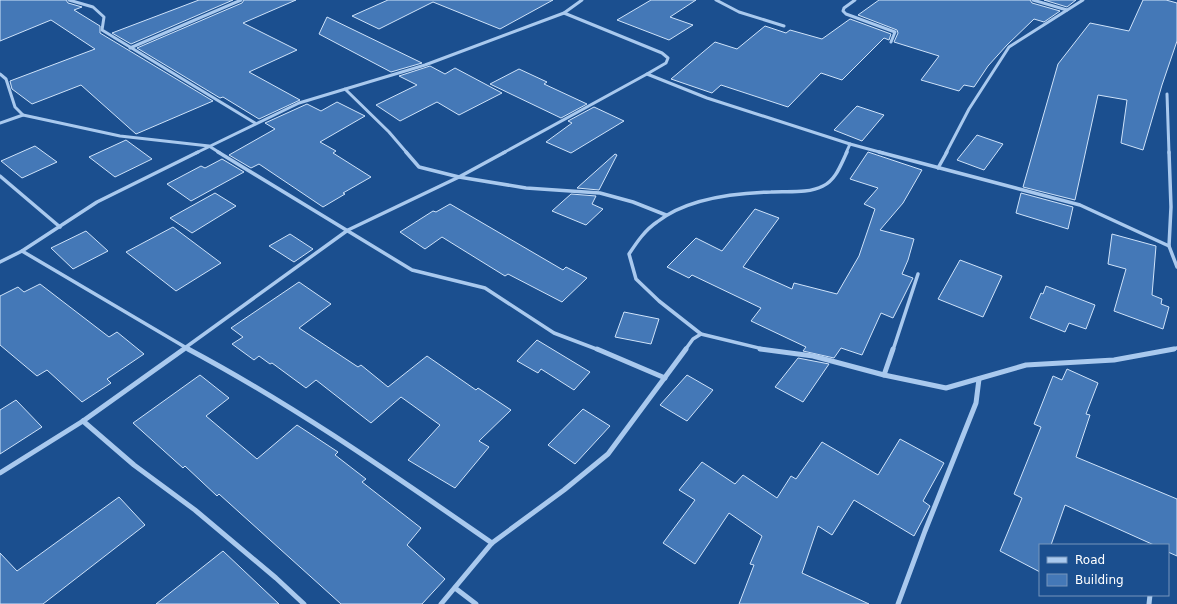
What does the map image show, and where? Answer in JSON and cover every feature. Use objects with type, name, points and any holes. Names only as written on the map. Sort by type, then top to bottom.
[{"type":"street","points":[[68,0],[94,7],[104,17],[102,30],[255,123]]},
{"type":"street","points":[[130,48],[242,0]]},
{"type":"street","points":[[0,262],[22,251],[97,202],[255,123],[300,103],[425,65],[564,13],[582,0]]},
{"type":"street","points":[[716,0],[739,12],[784,26]]},
{"type":"street","points":[[855,0],[844,8],[843,11],[846,14],[895,32],[891,42]]},
{"type":"street","points":[[1033,0],[1068,10]]},
{"type":"street","points":[[938,168],[969,109],[1009,47],[1083,0]]},
{"type":"street","points":[[0,473],[83,421],[348,230],[459,177],[666,63],[668,58],[662,53],[564,13]]},
{"type":"street","points":[[0,74],[6,79],[15,107],[23,115]]},
{"type":"street","points":[[647,74],[707,98],[850,144],[1080,205],[1169,246]]},
{"type":"street","points":[[344,89],[389,132],[419,168],[459,177],[526,188],[600,193],[634,202],[666,215]]},
{"type":"street","points":[[1167,94],[1171,207],[1169,246],[1177,267]]},
{"type":"street","points":[[0,123],[23,115],[120,136],[209,146],[412,270],[485,288],[554,333],[582,342],[665,378]]},
{"type":"street","points":[[850,144],[835,176],[823,187],[806,190],[744,193],[700,203],[666,215],[645,232],[636,242],[629,254],[636,279],[659,301],[701,334],[756,348],[813,356],[884,375],[946,388],[1026,365],[1114,360],[1177,348]]},
{"type":"street","points":[[0,176],[60,227]]},
{"type":"street","points":[[1171,207],[1177,209]]},
{"type":"street","points":[[22,251],[185,347],[246,380],[365,455],[492,543]]},
{"type":"street","points":[[884,375],[918,274]]},
{"type":"street","points":[[442,604],[492,543],[564,490],[608,454],[693,339],[701,334]]},
{"type":"street","points":[[898,604],[930,517],[976,404],[980,379]]},
{"type":"street","points":[[83,421],[134,465],[195,510],[276,578],[304,604]]},
{"type":"street","points":[[455,588],[476,604]]},
{"type":"building","points":[[0,0],[66,0],[68,3],[82,7],[74,10],[100,26],[100,33],[213,101],[136,134],[81,85],[32,104],[12,89],[10,81],[95,49],[51,20],[0,41]]},
{"type":"building","points":[[199,0],[233,0],[131,44],[112,33]]},
{"type":"building","points":[[244,0],[296,0],[243,23],[297,50],[249,72],[300,100],[259,119],[223,97],[220,98],[137,48],[242,3]]},
{"type":"building","points":[[388,0],[553,0],[500,29],[433,2],[379,29],[352,16]]},
{"type":"building","points":[[651,0],[696,0],[670,17],[693,25],[669,40],[617,20]]},
{"type":"building","points":[[879,0],[1030,0],[1032,3],[1060,11],[1044,22],[1034,19],[988,66],[974,87],[964,85],[959,91],[921,80],[939,56],[894,42],[898,33],[897,30],[858,15]]},
{"type":"building","points":[[1044,0],[1076,0],[1067,7]]},
{"type":"building","points":[[1143,0],[1166,0],[1177,3],[1177,41],[1162,85],[1143,150],[1121,143],[1127,100],[1098,95],[1075,200],[1023,187],[1058,64],[1090,23],[1129,31]]},
{"type":"building","points":[[327,17],[422,63],[391,72],[319,34]]},
{"type":"building","points":[[850,19],[891,34],[889,40],[884,38],[842,80],[821,73],[788,107],[721,85],[712,93],[671,79],[715,42],[737,49],[765,26],[786,33],[790,30],[822,39]]},
{"type":"building","points":[[430,66],[445,74],[455,68],[502,93],[459,115],[437,102],[400,121],[376,105],[417,85],[399,76]]},
{"type":"building","points":[[519,69],[547,82],[544,84],[587,104],[561,118],[490,84]]},
{"type":"building","points":[[337,102],[365,116],[320,142],[336,151],[333,153],[371,177],[343,193],[345,194],[323,207],[259,164],[251,168],[229,155],[275,129],[265,123],[307,104],[321,111]]},
{"type":"building","points":[[857,106],[884,115],[862,141],[834,130]]},
{"type":"building","points":[[594,107],[624,121],[571,153],[546,142],[572,123],[568,121]]},
{"type":"building","points":[[977,135],[1003,144],[984,170],[957,160]]},
{"type":"building","points":[[126,140],[152,159],[115,177],[89,157]]},
{"type":"building","points":[[35,146],[57,162],[22,178],[1,161]]},
{"type":"building","points":[[868,152],[922,170],[903,203],[880,230],[914,239],[902,274],[913,278],[893,318],[881,313],[862,355],[841,348],[834,358],[803,351],[806,347],[751,321],[761,308],[692,275],[689,278],[667,267],[696,238],[722,251],[755,209],[779,218],[743,267],[792,289],[794,283],[837,294],[859,256],[875,209],[864,204],[878,188],[850,179]]},
{"type":"building","points":[[615,154],[617,155],[599,190],[577,188]]},
{"type":"building","points":[[222,159],[244,172],[191,201],[167,184],[201,166],[205,168]]},
{"type":"building","points":[[215,193],[236,206],[192,233],[170,218]]},
{"type":"building","points":[[1021,193],[1073,207],[1068,229],[1016,213]]},
{"type":"building","points":[[571,194],[596,196],[592,204],[603,209],[586,225],[552,211]]},
{"type":"building","points":[[450,204],[563,270],[566,267],[587,278],[562,302],[508,274],[505,276],[442,237],[425,249],[400,232],[433,211],[436,212]]},
{"type":"building","points":[[173,227],[221,263],[176,291],[126,252]]},
{"type":"building","points":[[86,231],[108,251],[73,269],[51,248]]},
{"type":"building","points":[[290,234],[313,249],[294,262],[269,246]]},
{"type":"building","points":[[1112,234],[1156,246],[1152,295],[1162,299],[1161,304],[1169,307],[1163,329],[1114,311],[1126,269],[1108,264]]},
{"type":"building","points":[[960,260],[1002,276],[983,317],[938,299]]},
{"type":"building","points":[[299,282],[331,304],[299,328],[358,367],[361,365],[388,387],[427,356],[476,390],[478,388],[511,410],[479,441],[489,447],[455,488],[408,460],[440,425],[401,397],[371,423],[316,380],[306,388],[272,363],[270,364],[259,356],[254,360],[232,344],[243,337],[231,328]]},
{"type":"building","points":[[40,284],[109,337],[117,332],[144,354],[107,379],[111,383],[82,402],[47,370],[37,376],[0,345],[0,296],[18,287],[24,292]]},
{"type":"building","points":[[1046,286],[1095,305],[1086,329],[1069,323],[1065,332],[1030,318],[1041,293],[1043,294]]},
{"type":"building","points":[[624,312],[659,319],[651,344],[615,337]]},
{"type":"building","points":[[537,340],[590,372],[574,390],[541,369],[538,373],[517,361]]},
{"type":"building","points":[[798,358],[829,364],[803,402],[775,387]]},
{"type":"building","points":[[1067,369],[1098,383],[1086,414],[1090,415],[1076,457],[1177,499],[1177,556],[1169,552],[1169,544],[1152,544],[1065,505],[1051,544],[1039,544],[1039,571],[1000,551],[1022,498],[1014,494],[1041,427],[1034,424],[1053,376],[1062,380]]},
{"type":"building","points":[[200,375],[229,398],[206,416],[257,459],[297,425],[338,452],[335,455],[366,479],[362,482],[421,528],[407,545],[445,579],[422,604],[341,604],[219,494],[217,496],[185,466],[183,468],[133,423]]},
{"type":"building","points":[[687,375],[713,390],[687,421],[660,405]]},
{"type":"building","points":[[16,400],[42,427],[0,454],[0,410]]},
{"type":"building","points":[[583,409],[610,426],[575,464],[548,445]]},
{"type":"building","points":[[900,439],[944,463],[923,501],[930,506],[914,536],[854,500],[832,535],[818,526],[802,573],[869,604],[739,604],[754,565],[750,564],[762,536],[729,513],[695,564],[663,543],[695,500],[679,490],[702,462],[735,484],[743,475],[777,498],[791,476],[796,479],[822,442],[878,475]]},
{"type":"building","points":[[119,497],[145,525],[43,604],[0,604],[0,553],[17,571]]},
{"type":"building","points":[[223,551],[279,604],[156,604]]}]
